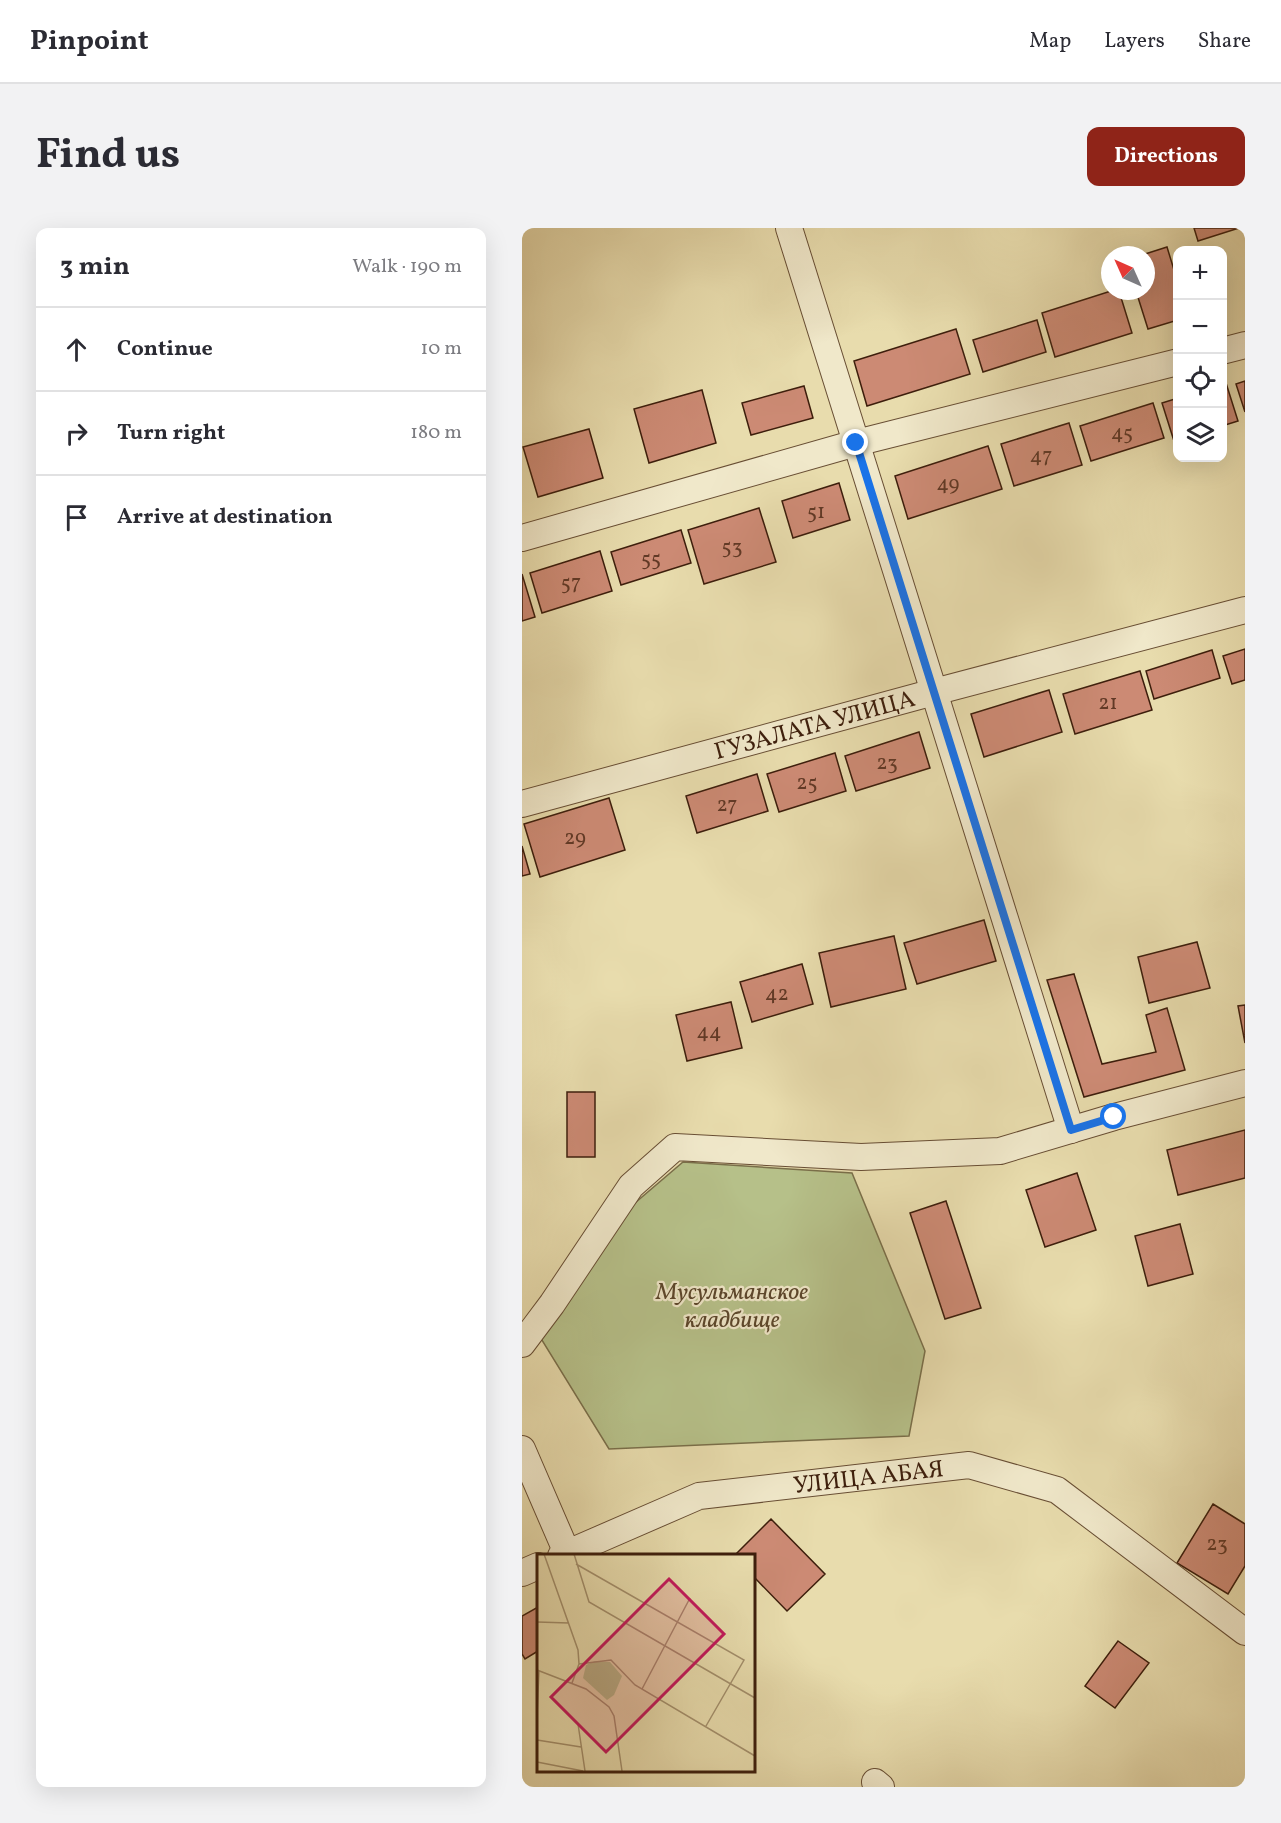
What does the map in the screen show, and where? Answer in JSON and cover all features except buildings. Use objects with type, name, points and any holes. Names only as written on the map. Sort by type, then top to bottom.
[{"type":"street","points":[[789,228],[1071,1130]]},
{"type":"street","points":[[1227,350],[1245,345]]},
{"type":"street","points":[[522,537],[856,443],[1173,363]]},
{"type":"street","name":"ГУЗАЛАТА УЛИЦА","points":[[522,804],[1245,610]]},
{"type":"street","points":[[522,1344],[552,1304],[631,1186],[675,1146],[861,1157],[1000,1151],[1245,1083]]},
{"type":"street","name":"УЛИЦА АБАЯ","points":[[522,1449],[564,1554]]},
{"type":"street","name":"УЛИЦА АБАЯ","points":[[566,1554],[699,1496],[969,1465],[1058,1490],[1245,1632]]},
{"type":"street","points":[[522,1573],[537,1566]]},
{"type":"green space","name":"Мусульманское кладбище","points":[[683,1162],[852,1173],[925,1351],[909,1436],[609,1449],[540,1337],[574,1255]]},
{"type":"route","points":[[856,443],[1071,1130],[1114,1117]]}]
